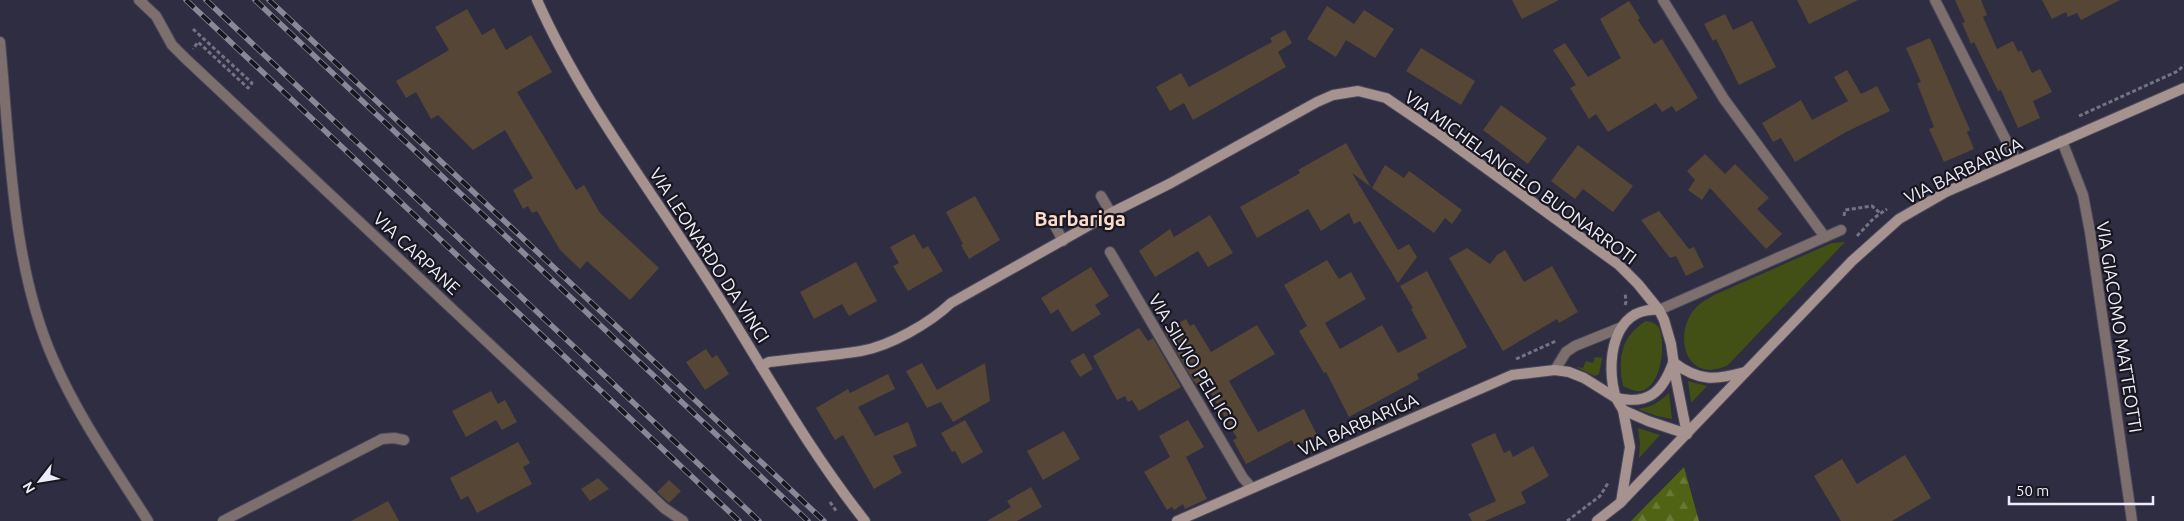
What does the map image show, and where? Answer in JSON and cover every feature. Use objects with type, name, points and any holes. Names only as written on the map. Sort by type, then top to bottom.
[{"type":"street","name":"VIA CARPANE","points":[[139,0],[156,16],[172,45],[185,58],[664,508],[684,521]]},
{"type":"street","name":"VIA LEONARDO DA VINCI","points":[[537,0],[581,87],[702,271],[811,446],[865,521]]},
{"type":"street","points":[[1663,0],[1724,98],[1825,237]]},
{"type":"street","points":[[1935,0],[2016,160]]},
{"type":"street","points":[[0,42],[19,238],[40,324],[73,400],[148,521]]},
{"type":"street","name":"VIA BARBARIGA","points":[[1598,521],[1620,503],[1688,434],[1852,261],[1899,219],[1946,192],[2184,88]]},
{"type":"street","name":"VIA MICHELANGELO BUONARROTI","points":[[760,366],[769,362],[862,351],[888,343],[940,314],[952,303],[1111,213],[1172,184],[1317,102],[1341,93],[1358,91],[1386,98],[1619,265],[1638,284],[1658,310]]},
{"type":"street","name":"VIA GIACOMO MATTEOTTI","points":[[2062,141],[2083,196],[2090,232],[2132,521]]},
{"type":"street","points":[[1101,196],[1111,213]]},
{"type":"street","points":[[1053,222],[1063,241]]},
{"type":"street","name":"VIA BARBARIGA","points":[[1620,503],[1630,447],[1623,410],[1616,398],[1611,382],[1611,355],[1622,327],[1633,316],[1643,310],[1658,310],[1841,230]]},
{"type":"street","name":"VIA SILVIO PELLICO","points":[[1110,252],[1243,478],[1252,488]]},
{"type":"street","points":[[1623,410],[1648,421],[1688,434],[1668,333],[1658,310]]},
{"type":"street","name":"VIA BARBARIGA","points":[[1555,370],[1566,352],[1575,346],[1622,327]]},
{"type":"street","points":[[1673,362],[1684,371],[1709,378],[1721,378],[1746,371]]},
{"type":"street","points":[[1616,398],[1626,400],[1646,399],[1656,392],[1667,378],[1673,362]]},
{"type":"street","name":"VIA BARBARIGA","points":[[1177,521],[1512,375],[1555,370],[1569,372],[1584,378],[1616,398]]},
{"type":"street","points":[[223,521],[382,440],[394,438],[404,440]]},
{"type":"path","points":[[185,58],[198,42],[248,88],[252,84],[193,29]]},
{"type":"path","points":[[1841,230],[1845,210],[1872,206],[1880,213]]},
{"type":"path","points":[[1621,285],[1626,292],[1626,302],[1622,309]]},
{"type":"path","points":[[1508,362],[1561,339]]},
{"type":"path","points":[[1567,521],[1600,496],[1609,481]]},
{"type":"green space","points":[[1845,242],[1728,365],[1713,370],[1700,368],[1692,361],[1686,351],[1684,339],[1686,326],[1691,313],[1701,303],[1714,295],[1832,243]]},
{"type":"green space","points":[[1646,321],[1652,322],[1659,328],[1662,354],[1658,373],[1654,381],[1648,388],[1636,391],[1623,386],[1621,358],[1626,341],[1637,327]]},
{"type":"green space","points":[[1595,357],[1602,358],[1599,374],[1595,376],[1576,367],[1583,368],[1586,361],[1593,363]]},
{"type":"green space","points":[[1688,381],[1707,386],[1691,403]]},
{"type":"green space","points":[[1669,393],[1672,419],[1638,409],[1655,404]]},
{"type":"green space","points":[[1638,428],[1660,435],[1639,458],[1640,443]]},
{"type":"green space","points":[[1684,467],[1699,521],[1631,521]]},
{"type":"building","points":[[1512,0],[1559,0],[1522,19]]},
{"type":"building","points":[[1797,0],[1858,0],[1809,24]]},
{"type":"building","points":[[1955,0],[1981,0],[1987,15],[1983,17],[1997,49],[2013,41],[2018,52],[2021,50],[2032,73],[2040,69],[2052,92],[2033,101],[2040,118],[2018,128],[2001,90],[1998,91],[1974,42],[1971,44],[1962,23],[1965,22]]},
{"type":"building","points":[[2042,0],[2120,0],[2081,20],[2077,13],[2068,17],[2066,12],[2052,19]]},
{"type":"building","points":[[1629,1],[1640,18],[1638,20],[1654,44],[1662,39],[1698,98],[1676,112],[1672,106],[1662,112],[1656,103],[1608,132],[1596,114],[1589,119],[1570,88],[1576,85],[1553,50],[1565,43],[1588,77],[1621,58],[1600,19]]},
{"type":"building","points":[[1327,6],[1354,24],[1364,10],[1394,29],[1375,58],[1346,40],[1336,57],[1307,39]]},
{"type":"building","points":[[467,9],[482,35],[494,28],[506,50],[531,35],[552,72],[517,92],[576,190],[584,185],[600,213],[659,268],[630,300],[587,261],[580,269],[560,250],[537,211],[532,213],[528,206],[523,209],[513,190],[533,178],[505,130],[473,150],[438,115],[431,119],[416,92],[406,98],[396,81],[449,50],[435,27]]},
{"type":"building","points":[[1725,14],[1733,30],[1752,21],[1776,67],[1739,85],[1716,39],[1713,41],[1704,24]]},
{"type":"building","points":[[1285,30],[1292,43],[1278,52],[1286,67],[1193,120],[1184,103],[1170,111],[1156,87],[1181,73],[1189,87],[1272,42],[1270,38]]},
{"type":"building","points":[[1930,38],[1970,130],[1967,132],[1974,149],[1944,162],[1929,129],[1934,127],[1917,83],[1921,82],[1906,48]]},
{"type":"building","points":[[1421,48],[1475,81],[1461,105],[1406,71]]},
{"type":"building","points":[[1847,70],[1861,94],[1877,86],[1890,111],[1846,132],[1795,162],[1781,138],[1773,142],[1762,123],[1801,100],[1812,120],[1848,101],[1834,77]]},
{"type":"building","points":[[1501,105],[1547,138],[1528,164],[1483,130]]},
{"type":"building","points":[[1346,143],[1371,187],[1352,173],[1398,250],[1409,244],[1417,257],[1398,283],[1360,221],[1354,224],[1349,213],[1321,231],[1308,209],[1257,238],[1240,207],[1300,173],[1298,170]]},
{"type":"building","points":[[1578,145],[1633,186],[1613,212],[1583,189],[1575,199],[1551,181]]},
{"type":"building","points":[[1705,154],[1725,174],[1735,164],[1769,198],[1757,209],[1782,234],[1766,249],[1710,188],[1702,200],[1688,190],[1695,180],[1687,171]]},
{"type":"building","points":[[1385,165],[1404,178],[1409,171],[1462,210],[1452,224],[1445,218],[1434,233],[1372,188]]},
{"type":"building","points":[[975,196],[1000,240],[969,259],[946,212]]},
{"type":"building","points":[[1659,211],[1689,249],[1694,247],[1704,267],[1686,276],[1676,256],[1670,258],[1641,220]]},
{"type":"building","points":[[1210,215],[1233,253],[1208,267],[1198,251],[1155,277],[1139,251],[1170,229],[1174,237]]},
{"type":"building","points":[[914,234],[923,249],[928,246],[943,271],[908,291],[893,266],[899,263],[890,247]]},
{"type":"building","points":[[1467,248],[1490,264],[1497,255],[1505,250],[1524,282],[1552,266],[1578,312],[1559,323],[1557,319],[1503,351],[1449,258]]},
{"type":"building","points":[[1327,260],[1339,279],[1351,272],[1366,299],[1325,323],[1340,349],[1382,325],[1398,353],[1427,338],[1400,286],[1427,271],[1467,347],[1417,374],[1419,379],[1349,417],[1326,372],[1324,373],[1299,331],[1307,326],[1284,285]]},
{"type":"building","points":[[856,262],[877,301],[849,316],[842,304],[814,319],[800,292]]},
{"type":"building","points":[[1091,267],[1109,296],[1095,305],[1101,314],[1072,332],[1058,309],[1051,314],[1041,298]]},
{"type":"building","points":[[1186,319],[1190,326],[1194,324],[1211,352],[1257,325],[1275,354],[1229,381],[1258,432],[1304,409],[1317,435],[1295,447],[1292,440],[1246,464],[1233,440],[1237,438],[1206,385],[1200,388],[1193,380],[1164,331]]},
{"type":"building","points":[[1139,328],[1148,341],[1153,338],[1181,387],[1139,411],[1132,400],[1128,402],[1125,396],[1117,400],[1093,356]]},
{"type":"building","points":[[706,349],[712,358],[717,355],[729,374],[705,390],[686,362]]},
{"type":"building","points":[[1084,353],[1093,369],[1080,377],[1070,361]]},
{"type":"building","points":[[922,363],[937,390],[985,363],[990,401],[953,422],[941,402],[927,408],[906,371]]},
{"type":"building","points":[[888,374],[895,389],[858,407],[875,436],[908,422],[917,446],[893,456],[902,473],[874,489],[843,435],[835,440],[816,408],[848,389],[850,393]]},
{"type":"building","points":[[491,391],[498,404],[505,400],[517,422],[502,430],[496,420],[466,437],[452,411]]},
{"type":"building","points":[[965,420],[983,452],[962,464],[955,451],[952,452],[941,433]]},
{"type":"building","points":[[1188,420],[1204,447],[1186,457],[1207,499],[1185,509],[1183,504],[1174,510],[1172,507],[1167,510],[1144,472],[1170,457],[1159,436]]},
{"type":"building","points":[[1064,431],[1080,459],[1043,480],[1027,451]]},
{"type":"building","points":[[1495,433],[1504,453],[1510,450],[1513,457],[1533,446],[1549,476],[1521,492],[1526,503],[1485,521],[1472,521],[1468,514],[1496,501],[1471,444]]},
{"type":"building","points":[[518,442],[530,463],[523,467],[532,484],[477,513],[468,496],[461,500],[450,478]]},
{"type":"building","points":[[1905,455],[1931,498],[1892,521],[1841,521],[1814,476],[1842,459],[1857,484]]},
{"type":"building","points":[[598,478],[609,489],[590,501],[581,489]]},
{"type":"building","points":[[669,480],[681,491],[669,503],[657,492]]},
{"type":"building","points":[[1031,487],[1042,507],[1017,521],[987,521],[1011,507],[1007,501]]},
{"type":"building","points":[[388,501],[399,521],[351,521]]},
{"type":"railway","points":[[186,0],[739,521]]},
{"type":"railway","points":[[206,0],[759,521]]},
{"type":"railway","points":[[255,0],[808,521]]},
{"type":"railway","points":[[269,0],[824,521]]},
{"type":"district","name":"Barbariga","points":[[1080,218]]}]
